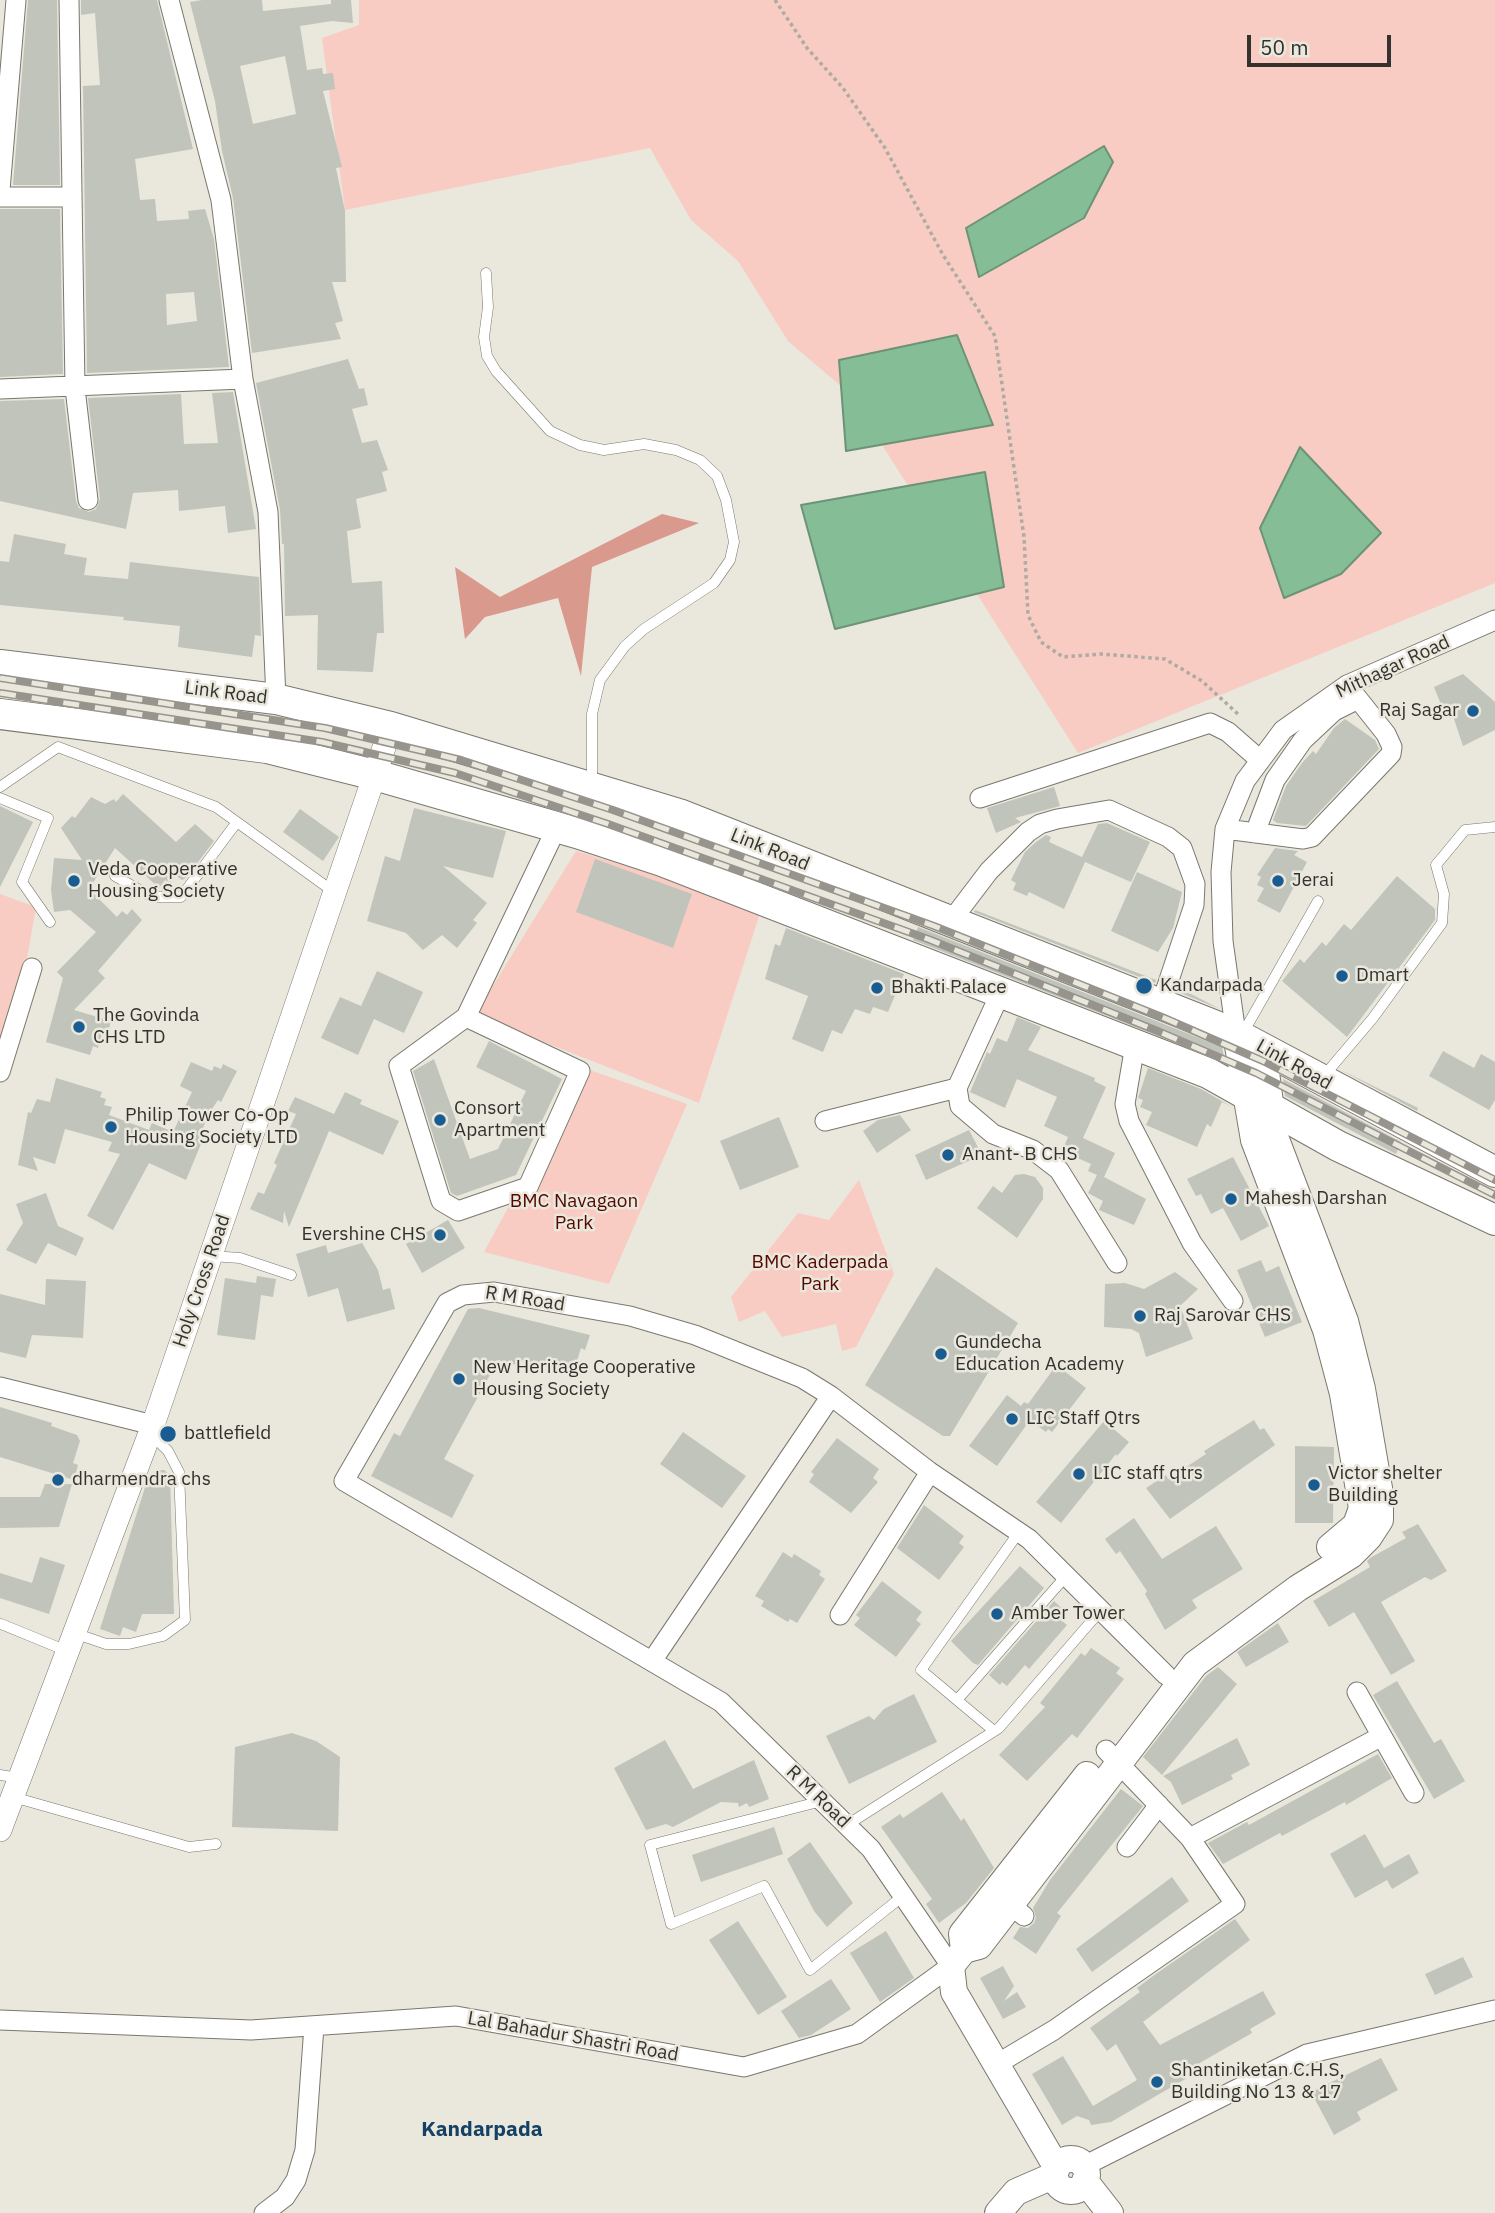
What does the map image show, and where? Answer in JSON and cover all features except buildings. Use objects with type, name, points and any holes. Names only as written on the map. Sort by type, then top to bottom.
[{"type":"main road","name":"Link Road","points":[[0,665],[276,699],[391,727],[592,785],[679,814],[1247,1040],[1495,1172]]},
{"type":"main road","points":[[0,714],[267,748],[375,775],[556,827],[662,861],[1208,1073],[1338,1146],[1495,1220]]},
{"type":"main road","points":[[957,1958],[962,1934],[1010,1904],[1065,1831],[1166,1675],[1185,1652],[1341,1541],[1356,1525],[1362,1508],[1343,1394],[1326,1331],[1254,1140],[1244,1092],[1247,1040]]},
{"type":"main road","points":[[1112,1757],[1195,1664],[1298,1588],[1351,1555],[1369,1537],[1380,1520],[1380,1494],[1362,1389],[1345,1321],[1274,1134],[1271,1108],[1247,1040]]},
{"type":"main road","name":"R M Road","points":[[957,1958],[954,1992],[1003,2061],[1090,2213]]},
{"type":"main road","points":[[1003,2209],[1016,2192],[1070,2175]]},
{"type":"main road","name":"R M Road","points":[[1070,2175],[1110,2213]]},
{"type":"street","points":[[0,190],[16,0]]},
{"type":"street","points":[[69,0],[75,388],[88,500]]},
{"type":"street","points":[[169,0],[221,200],[243,379],[268,512],[276,699]]},
{"type":"street","points":[[0,197],[70,197]]},
{"type":"street","points":[[0,389],[243,379]]},
{"type":"street","name":"Mithagar Road","points":[[1247,1040],[1223,941],[1221,872],[1225,829],[1244,781],[1283,730],[1495,620]]},
{"type":"street","points":[[1225,829],[1255,833],[1304,839],[1312,837],[1391,754],[1392,747],[1386,734],[1353,692],[1303,740],[1275,780],[1255,833]]},
{"type":"street","points":[[980,798],[1210,723],[1228,732],[1260,760]]},
{"type":"street","name":"Holy Cross Road","points":[[0,1830],[11,1783],[71,1642],[151,1429],[391,727]]},
{"type":"street","points":[[951,921],[989,871],[1028,832],[1040,824],[1057,819],[1109,810],[1168,837],[1182,848],[1195,884],[1194,905],[1161,1004]]},
{"type":"street","points":[[466,1017],[580,1071],[528,1187],[457,1211],[441,1201],[400,1066],[466,1017],[556,827]]},
{"type":"street","points":[[0,1072],[32,968]]},
{"type":"street","points":[[1000,993],[957,1088],[960,1106],[993,1134],[1033,1150],[1059,1170],[1117,1263]]},
{"type":"street","points":[[1135,1045],[1125,1104],[1129,1121],[1192,1243],[1233,1301]]},
{"type":"street","points":[[825,1121],[957,1088]]},
{"type":"street","name":"R M Road","points":[[831,1396],[802,1378],[695,1335],[630,1316],[494,1292],[473,1292],[447,1303],[344,1481],[721,1702],[871,1849],[903,1896],[957,1958]]},
{"type":"street","points":[[0,1387],[151,1429]]},
{"type":"street","points":[[652,1661],[831,1396],[930,1472],[1019,1532],[1166,1675]]},
{"type":"street","points":[[841,1615],[930,1472]]},
{"type":"street","points":[[1357,1692],[1414,1793]]},
{"type":"street","points":[[1190,1838],[1382,1736]]},
{"type":"street","points":[[1003,2061],[1235,1904],[1190,1838],[1112,1757]]},
{"type":"street","points":[[1127,1847],[1159,1805]]},
{"type":"street","name":"Lal Bahadur Shastri Road","points":[[0,2020],[251,2030],[456,2016],[744,2067],[857,2034],[957,1958]]},
{"type":"street","points":[[1070,2175],[1307,2054],[1495,2010]]},
{"type":"street","points":[[264,2213],[285,2197],[296,2180],[305,2150],[314,2026]]},
{"type":"lane","points":[[486,273],[488,307],[484,337],[487,356],[496,371],[550,431],[580,445],[604,450],[644,444],[676,450],[700,460],[717,476],[726,500],[734,542],[730,560],[714,583],[644,629],[625,646],[600,680],[592,713],[592,785]]},
{"type":"lane","points":[[0,786],[58,747],[216,807],[335,892]]},
{"type":"lane","points":[[0,798],[48,818],[22,882],[50,922]]},
{"type":"lane","points":[[115,876],[152,897],[181,897],[237,822]]},
{"type":"lane","points":[[1320,1080],[1373,1018],[1442,923],[1444,894],[1436,865],[1465,830],[1495,827]]},
{"type":"lane","points":[[1247,1040],[1318,901]]},
{"type":"lane","points":[[211,1256],[240,1258],[291,1275]]},
{"type":"lane","points":[[1,1624],[71,1642],[129,1644],[163,1636],[185,1619],[179,1472],[168,1451],[151,1429]]},
{"type":"lane","points":[[994,1731],[921,1670],[1019,1532]]},
{"type":"lane","points":[[957,1700],[1066,1576]]},
{"type":"lane","points":[[847,1825],[994,1731],[1101,1610]]},
{"type":"lane","points":[[11,1783],[189,1847],[216,1844]]},
{"type":"lane","points":[[822,1801],[650,1845],[671,1924],[764,1886],[810,1970],[903,1896]]},
{"type":"path","points":[[775,0],[885,148],[943,255],[995,336],[1024,537],[1028,615],[1041,642],[1063,657],[1101,654],[1165,659],[1202,681],[1245,723]]},
{"type":"green space","points":[[359,0],[1495,0],[1495,583],[1078,753],[849,393],[788,341],[738,261],[691,220],[650,148],[345,210],[322,38],[359,25]]},
{"type":"green space","points":[[576,851],[762,907],[699,1103],[475,1015]]},
{"type":"green space","points":[[0,894],[36,907],[22,987],[0,1054]]},
{"type":"green space","name":"BMC Navagaon Park","points":[[584,1068],[687,1104],[609,1284],[484,1252]]},
{"type":"green space","name":"BMC Kaderpada Park","points":[[859,1180],[894,1274],[856,1347],[842,1351],[836,1324],[782,1337],[765,1311],[739,1322],[731,1297],[798,1213],[829,1220]]},
{"type":"shaded area","points":[[1104,146],[1113,162],[1084,218],[979,277],[966,228]]},
{"type":"shaded area","points":[[957,335],[993,425],[846,451],[839,360]]},
{"type":"shaded area","points":[[1300,447],[1381,533],[1341,574],[1284,598],[1260,528]]},
{"type":"shaded area","points":[[985,472],[1004,587],[835,629],[801,505]]},
{"type":"shaded area","points":[[662,514],[699,523],[592,567],[581,676],[558,598],[485,617],[465,639],[455,567],[500,597]]},
{"type":"railway","points":[[0,678],[325,728],[461,760],[613,810],[934,926],[1162,1017],[1263,1061],[1495,1180]]},
{"type":"railway","points":[[0,693],[322,742],[455,773],[608,824],[928,939],[1155,1030],[1256,1073],[1495,1195]]},
{"type":"place","name":"Raj Sagar","points":[[1473,711]]},
{"type":"place","name":"Veda Cooperative Housing Society","points":[[74,881]]},
{"type":"place","name":"Jerai","points":[[1278,881]]},
{"type":"place","name":"Dmart","points":[[1342,976]]},
{"type":"place","name":"Kandarpada","points":[[1144,986]]},
{"type":"place","name":"Bhakti Palace","points":[[877,988]]},
{"type":"place","name":"The Govinda CHS LTD","points":[[79,1027]]},
{"type":"place","name":"Consort Apartment","points":[[440,1120]]},
{"type":"place","name":"Philip Tower Co-Op Housing Society LTD","points":[[111,1127]]},
{"type":"place","name":"Anant- B CHS","points":[[948,1155]]},
{"type":"place","name":"Mahesh Darshan","points":[[1231,1199]]},
{"type":"place","name":"Evershine CHS","points":[[440,1235]]},
{"type":"place","name":"Raj Sarovar CHS","points":[[1140,1316]]},
{"type":"place","name":"Gundecha Education Academy","points":[[941,1354]]},
{"type":"place","name":"New Heritage Cooperative Housing Society","points":[[459,1379]]},
{"type":"place","name":"LIC Staff Qtrs","points":[[1012,1419]]},
{"type":"place","name":"battlefield","points":[[168,1434]]},
{"type":"place","name":"LIC staff qtrs","points":[[1079,1474]]},
{"type":"place","name":"dharmendra chs","points":[[58,1480]]},
{"type":"place","name":"Victor shelter Building","points":[[1314,1485]]},
{"type":"place","name":"Amber Tower","points":[[997,1614]]},
{"type":"place","name":"Shantiniketan C.H.S, Building No 13 & 17","points":[[1157,2082]]},
{"type":"district","name":"Kandarpada","points":[[482,2130]]}]
